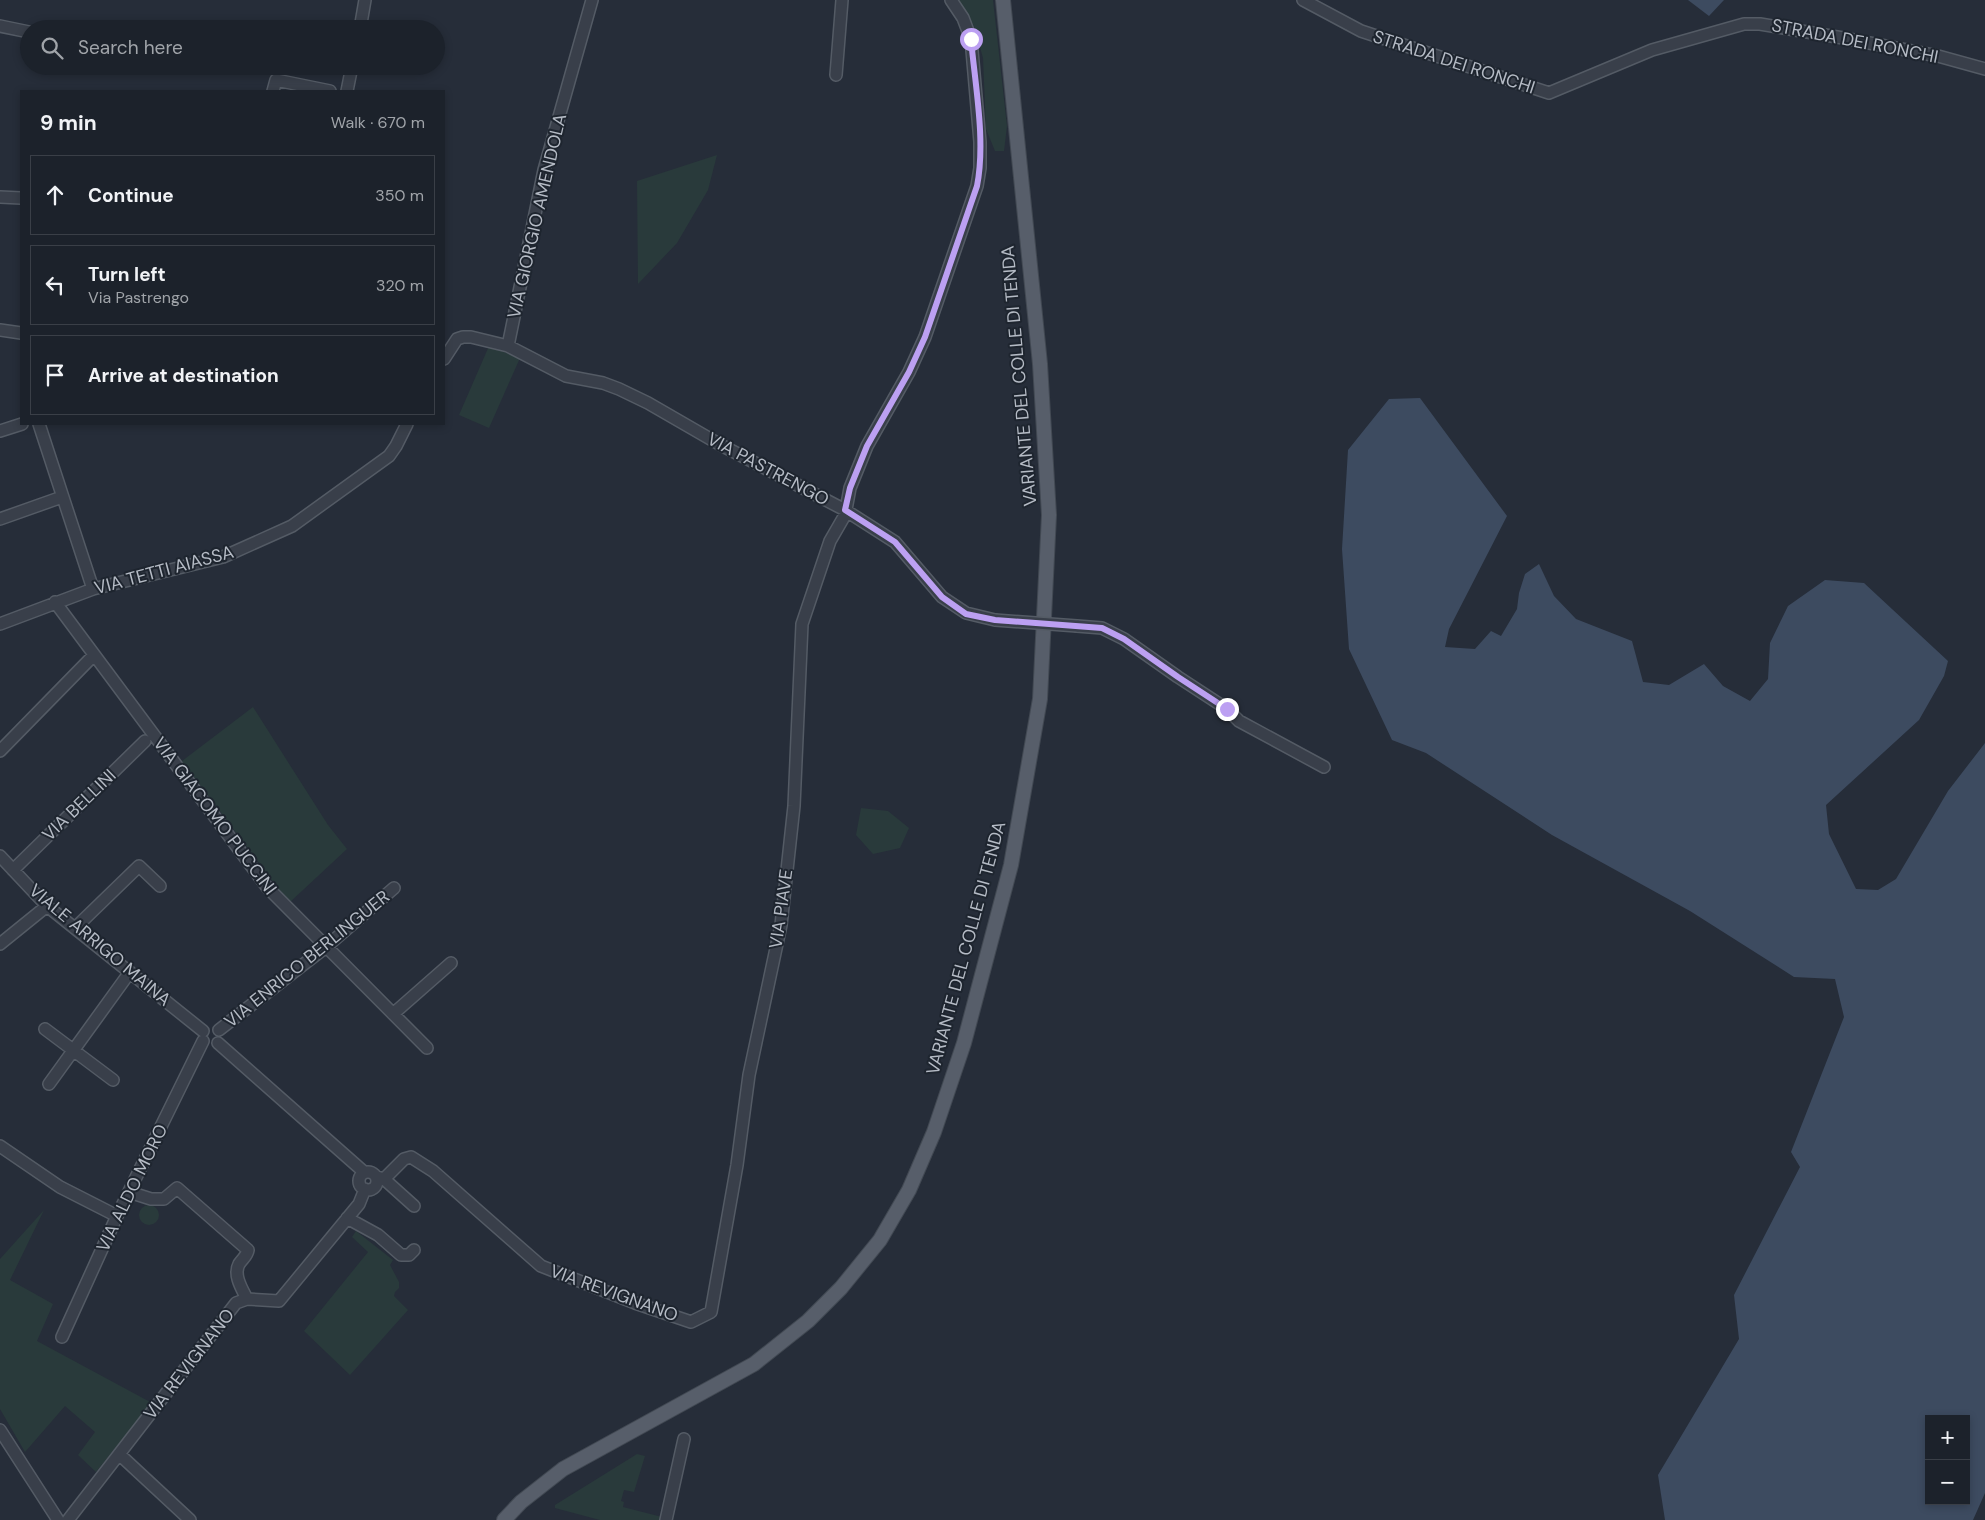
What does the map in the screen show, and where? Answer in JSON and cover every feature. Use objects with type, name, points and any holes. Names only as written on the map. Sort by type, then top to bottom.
[{"type":"main road","name":"VARIANTE DEL COLLE DI TENDA","points":[[504,1520],[521,1502],[563,1468],[754,1364],[808,1321],[841,1288],[880,1240],[909,1190],[934,1132],[964,1042],[1011,865],[1040,699],[1049,515],[1040,364],[1003,0]]},
{"type":"street","points":[[362,20],[365,0]]},
{"type":"street","name":"VIA GIORGIO AMENDOLA","points":[[508,346],[544,170],[592,0]]},
{"type":"street","points":[[836,75],[842,0]]},
{"type":"street","name":"VIA PIAVE","points":[[711,1312],[737,1165],[749,1075],[781,925],[794,806],[802,624],[830,541],[845,515],[850,488],[867,446],[909,372],[925,337],[977,186],[980,168],[980,142],[971,39],[963,18],[950,0]]},
{"type":"street","name":"STRADA DEI RONCHI","points":[[1303,0],[1361,31],[1549,93],[1652,50],[1744,24],[1760,24],[1843,38],[1938,56],[1985,69]]},
{"type":"street","points":[[0,26],[20,30]]},
{"type":"street","points":[[347,90],[350,75]]},
{"type":"street","points":[[273,90],[276,80],[325,90]]},
{"type":"street","points":[[0,197],[20,201]]},
{"type":"street","points":[[0,330],[20,333]]},
{"type":"street","points":[[445,357],[457,339],[463,337],[508,346]]},
{"type":"street","name":"VIA PASTRENGO","points":[[508,346],[566,376],[603,382],[648,403],[720,444],[845,510],[895,542],[942,597],[966,614],[995,620],[1102,628],[1124,639],[1227,709],[1239,722],[1324,767]]},
{"type":"street","points":[[0,431],[20,425]]},
{"type":"street","points":[[39,425],[93,589]]},
{"type":"street","name":"VIA TETTI AIASSA","points":[[0,624],[93,589],[224,557],[292,526],[389,456],[406,425]]},
{"type":"street","points":[[0,519],[62,497]]},
{"type":"street","name":"VIA GIACOMO PUCCINI","points":[[55,602],[267,888],[427,1048]]},
{"type":"street","points":[[0,751],[94,655]]},
{"type":"street","name":"VIA BELLINI","points":[[13,870],[145,741]]},
{"type":"street","name":"VIALE ARRIGO MAINA","points":[[0,856],[47,906],[130,972],[203,1036]]},
{"type":"street","points":[[75,928],[139,866],[160,886]]},
{"type":"street","name":"VIA ENRICO BERLINGUER","points":[[219,1030],[326,947],[394,888]]},
{"type":"street","points":[[0,944],[47,906]]},
{"type":"street","points":[[393,1014],[451,963]]},
{"type":"street","points":[[49,1084],[130,972]]},
{"type":"street","points":[[211,1026],[219,1030],[221,1036],[218,1043],[208,1045],[203,1036],[211,1026]]},
{"type":"street","points":[[45,1029],[113,1080]]},
{"type":"street","name":"VIA ALDO MORO","points":[[62,1337],[117,1216],[203,1036]]},
{"type":"street","points":[[218,1043],[364,1172],[372,1172],[381,1178],[414,1206]]},
{"type":"street","points":[[0,1146],[60,1186],[117,1216]]},
{"type":"street","name":"VIA REVIGNANO","points":[[68,1520],[236,1303],[247,1299],[279,1301],[359,1204],[365,1189],[372,1189],[381,1178],[404,1159],[411,1157],[433,1171],[541,1266],[635,1303],[691,1322],[711,1312]]},
{"type":"street","points":[[364,1172],[360,1177],[360,1184],[365,1189]]},
{"type":"street","points":[[129,1192],[150,1198],[164,1199],[177,1188],[248,1250],[238,1265],[237,1279],[247,1299]]},
{"type":"street","points":[[347,1218],[378,1235],[402,1255],[409,1255],[414,1250]]},
{"type":"street","points":[[0,1430],[4,1446],[58,1520]]},
{"type":"street","points":[[666,1520],[684,1439]]},
{"type":"street","points":[[119,1454],[190,1520]]},
{"type":"shaded area","points":[[958,0],[993,0],[1007,126],[1004,151],[995,151],[986,129],[983,58],[974,26]]},
{"type":"shaded area","points":[[717,155],[708,190],[677,243],[638,284],[637,181]]},
{"type":"shaded area","points":[[489,346],[520,358],[489,428],[459,415]]},
{"type":"shaded area","points":[[253,707],[328,825],[347,849],[289,903],[182,761]]},
{"type":"shaded area","points":[[861,808],[888,811],[909,828],[900,848],[873,854],[856,835]]},
{"type":"shaded area","points":[[145,1205],[153,1205],[159,1211],[159,1219],[153,1225],[145,1225],[139,1219],[139,1211]]},
{"type":"shaded area","points":[[44,1210],[10,1280],[53,1304],[37,1341],[152,1403],[96,1472],[78,1455],[95,1432],[65,1406],[25,1452],[0,1409],[0,1259]]},
{"type":"shaded area","points":[[356,1231],[393,1260],[390,1265],[399,1282],[399,1288],[394,1296],[408,1310],[350,1375],[304,1331],[368,1252],[352,1237]]},
{"type":"shaded area","points":[[637,1454],[645,1456],[634,1492],[624,1490],[621,1501],[624,1502],[623,1507],[662,1517],[661,1520],[600,1520],[555,1508],[555,1505]]},
{"type":"water","points":[[1688,0],[1724,0],[1709,16]]},
{"type":"water","points":[[1420,398],[1507,516],[1449,629],[1445,647],[1475,649],[1491,631],[1501,636],[1517,609],[1519,593],[1525,574],[1539,564],[1554,596],[1576,619],[1632,641],[1643,682],[1669,685],[1704,664],[1723,686],[1750,701],[1768,679],[1770,643],[1788,606],[1825,580],[1864,583],[1948,661],[1944,676],[1919,720],[1826,805],[1829,834],[1856,889],[1878,890],[1896,879],[1948,791],[1985,743],[1985,1493],[1973,1520],[1665,1520],[1658,1475],[1739,1339],[1734,1295],[1800,1167],[1791,1152],[1844,1017],[1835,979],[1794,977],[1690,911],[1552,835],[1426,753],[1392,740],[1349,649],[1342,549],[1348,450],[1389,399]]},
{"type":"route","points":[[971,39],[980,142],[980,168],[977,186],[925,337],[909,372],[867,446],[850,488],[845,510],[895,542],[942,597],[966,614],[995,620],[1102,628],[1124,639],[1227,709]]}]
